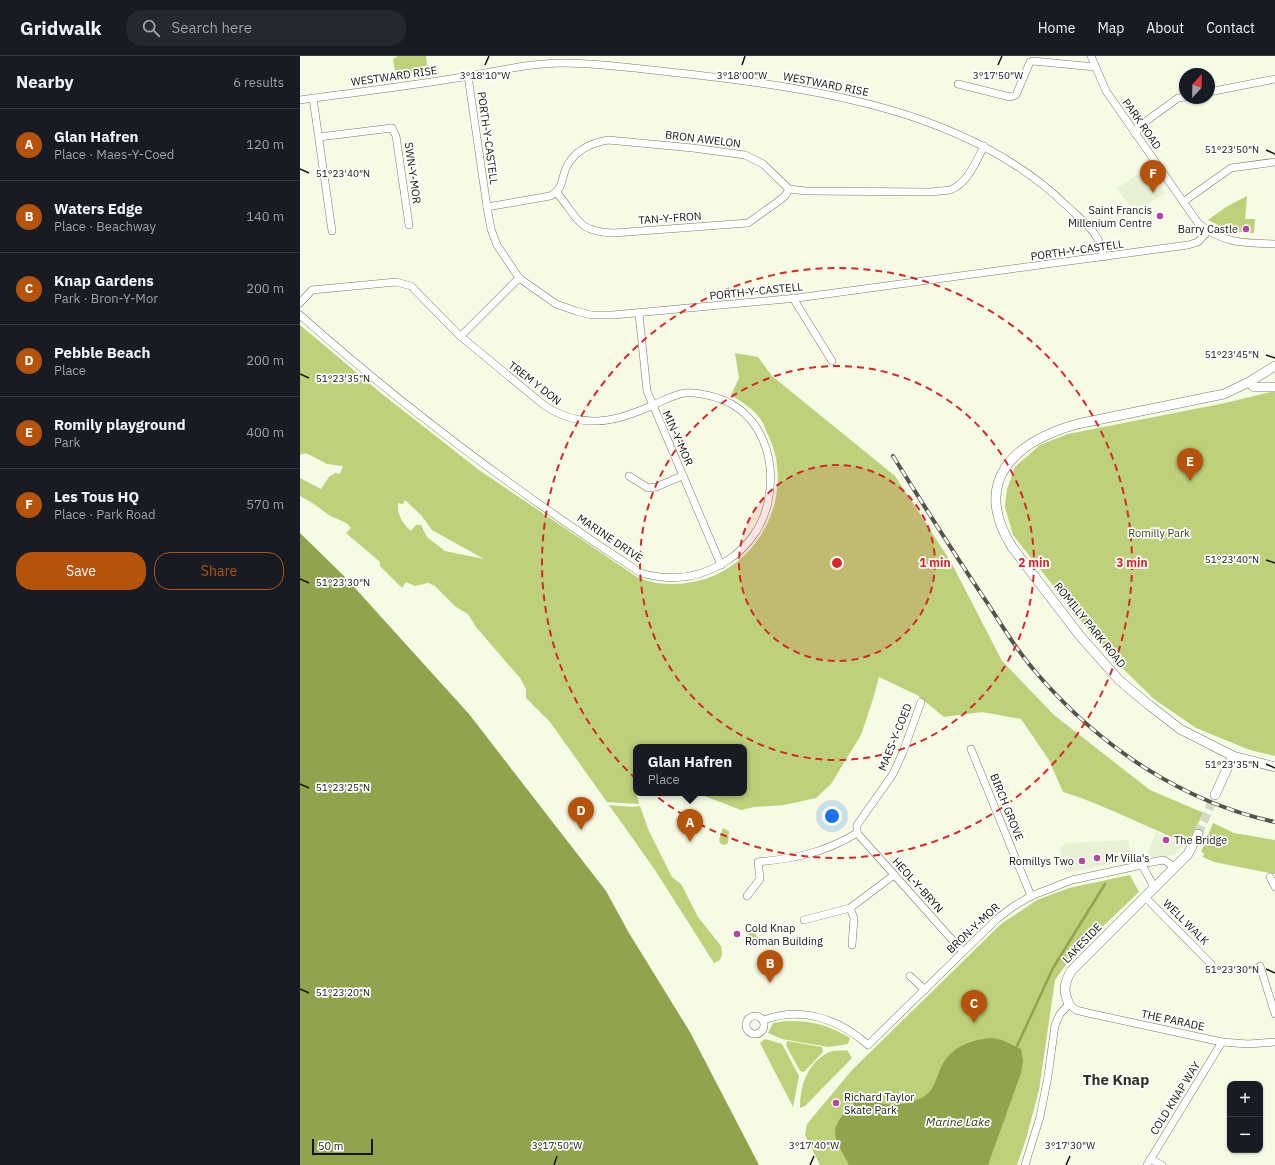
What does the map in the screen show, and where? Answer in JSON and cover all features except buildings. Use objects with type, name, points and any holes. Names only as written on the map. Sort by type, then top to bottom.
[{"type":"street","name":"PARK ROAD","points":[[1091,56],[1106,91],[1198,223],[1208,231],[1232,241],[1275,244]]},
{"type":"street","points":[[958,84],[1010,97],[1016,95],[1030,62],[1033,61],[1095,67]]},
{"type":"street","name":"WESTWARD RISE","points":[[300,100],[468,76],[526,65],[563,63],[650,70],[806,89],[883,108],[945,129],[984,146],[1036,179],[1059,197],[1097,234],[1102,244],[1104,257]]},
{"type":"street","name":"PORTH-Y-CASTELL","points":[[468,76],[487,206],[491,229],[497,245],[519,278],[556,304],[591,315],[638,314],[793,298],[1104,257],[1188,245],[1198,242],[1208,231]]},
{"type":"street","points":[[1215,91],[1275,80]]},
{"type":"street","points":[[313,98],[332,231]]},
{"type":"street","points":[[1136,134],[1138,127],[1179,98]]},
{"type":"street","name":"SWN-Y-MOR","points":[[319,137],[392,128],[396,136],[409,225]]},
{"type":"street","name":"BRON AWELON","points":[[557,193],[563,184],[566,170],[572,158],[581,149],[594,142],[608,140],[693,148],[745,155],[763,164],[789,189]]},
{"type":"street","points":[[789,189],[806,192],[915,192],[949,190],[962,182],[973,167],[984,146]]},
{"type":"street","points":[[1183,202],[1231,168],[1275,162]]},
{"type":"street","name":"TAN-Y-FRON","points":[[557,193],[572,215],[583,226],[595,232],[614,233],[748,222],[785,196],[789,189]]},
{"type":"street","points":[[487,206],[550,196],[557,193]]},
{"type":"street","points":[[461,336],[519,278]]},
{"type":"street","name":"TREM Y DON","points":[[300,303],[312,290],[396,282],[411,286],[461,336],[545,406],[557,414],[578,421],[602,422],[622,417],[652,406]]},
{"type":"street","points":[[793,298],[832,361]]},
{"type":"street","name":"MIN-Y-MOR","points":[[638,314],[643,371],[652,406],[721,565]]},
{"type":"street","name":"MARINE DRIVE","points":[[300,315],[350,360],[483,465],[641,572],[658,578],[700,575],[721,565],[737,554],[749,542],[766,510],[771,489],[771,469],[768,452],[761,433],[743,412],[727,401],[705,394],[686,393],[671,396],[652,406]]},
{"type":"street","name":"ROMILLY PARK ROAD","points":[[1275,366],[1250,382],[1224,394],[1054,430],[1017,453],[1006,466],[999,480],[996,493],[997,514],[1003,533],[1012,547],[1080,636],[1119,680],[1180,729],[1233,756],[1275,767]]},
{"type":"street","points":[[1250,382],[1254,387],[1275,387]]},
{"type":"street","points":[[629,476],[648,488],[656,487],[682,476]]},
{"type":"street","name":"MAES-Y-COED","points":[[857,833],[857,825],[893,774],[903,752],[920,702]]},
{"type":"street","name":"BIRCH GROVE","points":[[971,749],[1031,896]]},
{"type":"street","points":[[1215,795],[1233,756]]},
{"type":"street","points":[[747,896],[760,879],[758,862],[814,854],[857,833]]},
{"type":"street","name":"HEOL-Y-BRYN","points":[[857,833],[963,952]]},
{"type":"street","name":"LAKESIDE","points":[[1068,1004],[1064,994],[1064,983],[1071,971],[1188,854],[1198,834]]},
{"type":"street","name":"BRON-Y-MOR","points":[[764,1020],[782,1015],[813,1016],[837,1023],[868,1045],[998,918],[1031,896],[1072,880],[1146,863],[1164,860],[1174,867]]},
{"type":"street","points":[[1142,865],[1154,887]]},
{"type":"street","points":[[804,920],[850,908],[894,875]]},
{"type":"street","points":[[1270,877],[1275,887]]},
{"type":"street","name":"WELL WALK","points":[[1145,897],[1211,964]]},
{"type":"street","points":[[850,908],[854,918],[852,946]]},
{"type":"street","points":[[1260,966],[1275,1014]]},
{"type":"street","points":[[910,976],[924,990]]},
{"type":"street","points":[[1025,1165],[1041,1111],[1055,1025],[1068,1004]]},
{"type":"street","name":"THE PARADE","points":[[1068,1004],[1076,1010],[1088,1013],[1222,1042],[1248,1044],[1275,1042]]},
{"type":"street","name":"COLD KNAP WAY","points":[[1149,1162],[1222,1042]]},
{"type":"street","points":[[1149,1162],[1162,1165]]},
{"type":"shaded area","points":[[1148,168],[1165,193],[1134,213],[1117,188]]},
{"type":"shaded area","points":[[1156,832],[1186,844],[1174,855],[1150,857],[1148,852]]},
{"type":"shaded area","points":[[1128,840],[1132,860],[1065,873],[1060,848],[1066,843]]},
{"type":"green space","points":[[398,56],[426,56],[428,73],[396,77],[393,59]]},
{"type":"green space","points":[[1247,196],[1245,219],[1255,219],[1254,233],[1231,231],[1208,220],[1226,207]]},
{"type":"green space","points":[[300,325],[382,394],[479,470],[637,577],[662,584],[693,582],[716,574],[736,562],[753,546],[766,527],[774,506],[778,483],[776,460],[769,437],[762,422],[755,412],[731,395],[739,378],[735,353],[758,357],[772,376],[895,476],[951,562],[1002,661],[1054,715],[1150,790],[1204,813],[1187,843],[1095,803],[1063,792],[1049,760],[1021,719],[982,712],[944,717],[917,695],[879,677],[861,735],[831,784],[816,798],[784,805],[754,807],[741,810],[705,796],[747,796],[747,744],[633,744],[633,796],[637,796],[639,804],[607,802],[550,722],[526,698],[526,689],[520,678],[476,627],[468,614],[456,607],[435,586],[428,583],[415,586],[406,582],[402,588],[380,566],[380,562],[346,533],[351,528],[349,525],[329,515],[300,496],[300,478],[321,489],[329,477],[335,473],[340,474],[343,466],[327,464],[306,453],[300,455]],"holes":[[[405,500],[421,515],[432,530],[484,559],[445,551],[427,537],[421,525],[416,525],[411,531],[401,519],[398,511],[398,503],[403,504]]]},
{"type":"green space","name":"Romilly Park","points":[[1275,391],[1275,756],[1250,750],[1196,728],[1154,699],[1104,650],[1013,535],[1005,507],[1007,489],[1015,467],[1040,445],[1068,434],[1225,403]]},
{"type":"green space","points":[[609,805],[633,807],[640,806],[648,829],[672,877],[681,884],[698,917],[721,946],[722,954],[720,960],[714,963],[655,870]]},
{"type":"green space","points":[[1213,823],[1234,833],[1275,840],[1275,874],[1214,862],[1203,857],[1204,853],[1201,852]]},
{"type":"green space","points":[[723,828],[729,831],[728,843],[725,845],[721,844],[719,840]]},
{"type":"green space","points":[[1130,875],[1139,892],[1098,931],[1090,928],[1083,944],[1077,949],[1055,980],[1039,1090],[1026,1139],[1017,1165],[820,1165],[805,1135],[807,1124],[852,1070],[1001,924],[1037,900],[1069,888]]},
{"type":"green space","points":[[752,928],[760,942],[754,945],[747,931]]},
{"type":"green space","points":[[803,1021],[819,1024],[850,1038],[848,1044],[829,1047],[782,1039],[768,1033],[773,1023]]},
{"type":"green space","points":[[765,1039],[782,1044],[799,1076],[793,1107],[760,1043]]},
{"type":"green space","points":[[787,1041],[822,1047],[823,1052],[804,1072],[800,1071],[786,1045]]},
{"type":"green space","points":[[847,1050],[852,1058],[805,1106],[800,1108],[803,1084],[815,1062],[829,1052]]},
{"type":"water","points":[[300,533],[345,577],[469,714],[606,891],[629,933],[690,1032],[759,1165],[300,1165]]},
{"type":"water","name":"Marine Lake","points":[[992,1038],[1002,1040],[1021,1049],[1023,1061],[1021,1073],[988,1165],[849,1165],[836,1140],[835,1135],[838,1123],[851,1105],[862,1100],[889,1105],[911,1102],[922,1098],[931,1090],[943,1064],[953,1051],[967,1043]]},
{"type":"waterway","points":[[1017,1046],[1053,968],[1105,884]]},
{"type":"tunnel","points":[[1198,834],[1215,795]]},
{"type":"railway","points":[[893,456],[1012,642],[1033,669],[1064,703],[1117,749],[1146,769],[1208,801],[1241,813],[1275,822]]},
{"type":"place","name":"Les Tous HQ","points":[[1153,193]]},
{"type":"place","name":"Saint Francis Millenium Centre","points":[[1160,216]]},
{"type":"place","name":"Barry Castle","points":[[1246,229]]},
{"type":"place","name":"Romily playground","points":[[1190,481]]},
{"type":"place","name":"Pebble Beach","points":[[581,830]]},
{"type":"place","name":"The Bridge","points":[[1166,840]]},
{"type":"place","name":"Glan Hafren","points":[[690,842]]},
{"type":"place","name":"Mr Villa's","points":[[1097,858]]},
{"type":"place","name":"Romillys Two","points":[[1082,861]]},
{"type":"place","name":"Cold Knap Roman Building","points":[[737,934]]},
{"type":"place","name":"Waters Edge","points":[[770,983]]},
{"type":"place","name":"Knap Gardens","points":[[974,1023]]},
{"type":"place","name":"Richard Taylor Skate Park","points":[[836,1103]]},
{"type":"district","name":"The Knap","points":[[1116,1080]]}]
